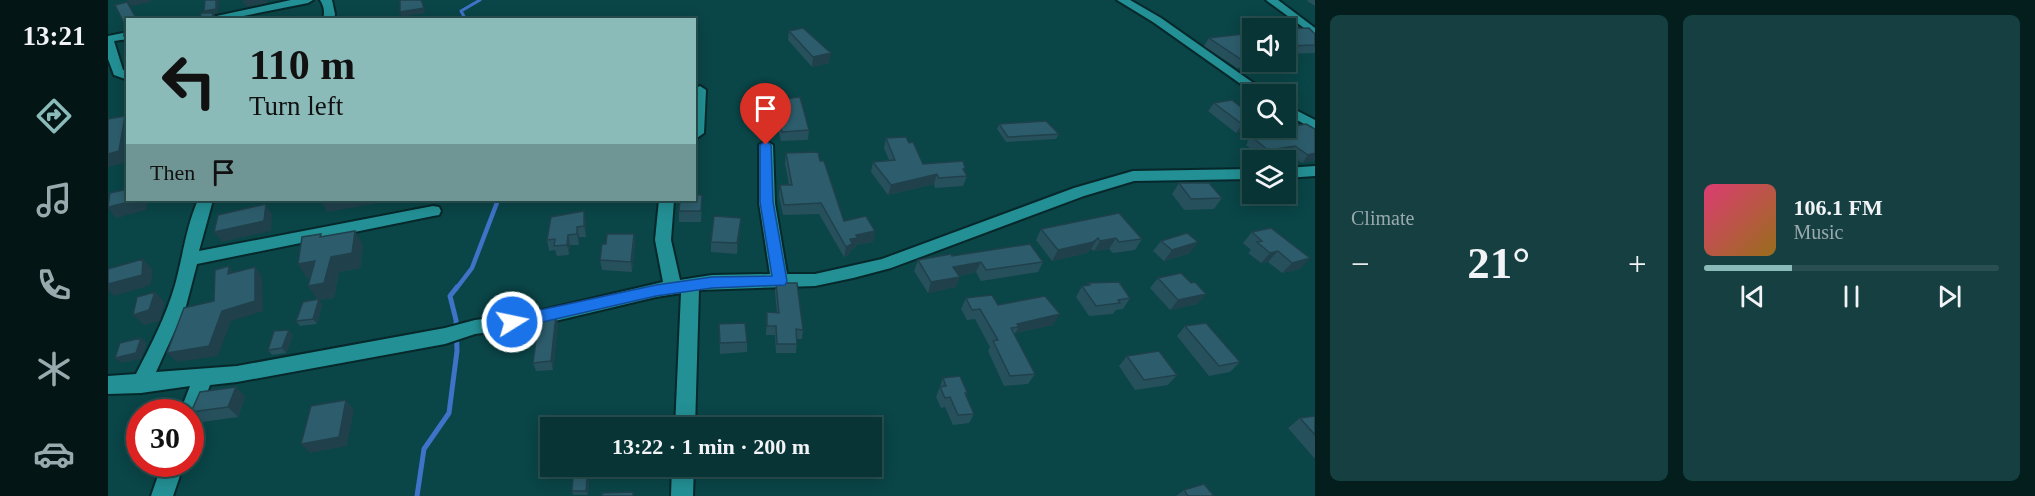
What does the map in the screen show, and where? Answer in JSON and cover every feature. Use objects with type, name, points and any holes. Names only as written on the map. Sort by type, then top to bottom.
[{"type":"street","points":[[214,18],[308,0]]},
{"type":"street","points":[[325,0],[328,2],[329,18]]},
{"type":"street","points":[[1122,0],[1157,20],[1249,84]]},
{"type":"street","points":[[1271,0],[1315,33]]},
{"type":"street","points":[[126,34],[108,39],[112,62],[118,72],[126,75]]},
{"type":"street","points":[[696,134],[700,90]]},
{"type":"street","points":[[1296,116],[1315,126]]},
{"type":"street","points":[[766,145],[767,202],[780,281]]},
{"type":"street","points":[[1296,172],[1315,171]]},
{"type":"street","points":[[108,385],[141,384],[237,374],[445,336],[475,327],[530,320],[682,286],[712,282],[815,279],[885,264],[1079,192],[1133,176],[1242,174]]},
{"type":"street","points":[[141,384],[181,296],[191,259],[198,215],[205,201]]},
{"type":"street","points":[[666,201],[663,240],[682,286],[685,417]]},
{"type":"street","points":[[191,259],[433,212]]},
{"type":"street","points":[[195,399],[203,378]]},
{"type":"street","points":[[162,496],[169,477]]},
{"type":"street","points":[[682,496],[683,477]]},
{"type":"building","points":[[205,0],[216,0],[216,9],[204,11]]},
{"type":"building","points":[[400,0],[421,0],[424,8],[400,12]]},
{"type":"building","points":[[127,2],[136,18],[126,18],[126,36],[124,36],[124,23],[115,5]]},
{"type":"building","points":[[201,13],[213,13],[212,18],[200,18]]},
{"type":"building","points":[[803,28],[831,53],[813,57],[789,31]]},
{"type":"building","points":[[1309,28],[1315,34],[1315,45],[1296,46],[1296,29]]},
{"type":"building","points":[[1242,34],[1242,60],[1209,38]]},
{"type":"building","points":[[800,97],[809,130],[782,132],[774,100]]},
{"type":"building","points":[[1232,100],[1242,108],[1242,124],[1214,103]]},
{"type":"building","points":[[125,116],[119,151],[108,154],[108,119]]},
{"type":"building","points":[[1046,121],[1059,134],[1008,137],[999,124]]},
{"type":"building","points":[[1306,124],[1315,129],[1315,153],[1308,155],[1295,146],[1268,150],[1253,138],[1296,138],[1296,126]]},
{"type":"building","points":[[906,137],[909,143],[913,142],[923,164],[963,161],[965,168],[963,169],[967,176],[939,178],[937,174],[891,185],[873,162],[895,160],[886,138]]},
{"type":"building","points":[[818,152],[820,161],[824,161],[844,221],[866,216],[875,231],[856,235],[858,238],[850,239],[852,244],[846,247],[821,203],[784,205],[780,185],[792,185],[786,153]]},
{"type":"building","points":[[1179,183],[1209,183],[1222,198],[1191,199]]},
{"type":"building","points":[[126,189],[126,201],[133,201],[108,207],[110,193]]},
{"type":"building","points":[[696,195],[702,195],[701,211],[679,211],[680,201],[696,201]]},
{"type":"building","points":[[266,204],[264,221],[214,232],[218,215]]},
{"type":"building","points":[[584,211],[584,226],[577,227],[577,234],[568,235],[567,245],[554,246],[555,239],[547,240],[551,217]]},
{"type":"building","points":[[1119,213],[1142,239],[1119,242],[1116,238],[1100,241],[1098,238],[1093,242],[1058,250],[1041,229]]},
{"type":"building","points":[[714,216],[741,218],[737,243],[711,242]]},
{"type":"building","points":[[1271,228],[1310,258],[1292,263],[1278,251],[1270,253],[1257,242],[1262,241],[1252,232]]},
{"type":"building","points":[[355,231],[352,253],[331,257],[324,283],[308,286],[315,261],[298,264],[302,237],[321,234],[320,237]]},
{"type":"building","points":[[1187,233],[1198,242],[1172,250],[1161,241]]},
{"type":"building","points":[[607,234],[634,234],[631,262],[600,260],[602,244],[606,244]]},
{"type":"building","points":[[1030,244],[1043,262],[986,270],[981,262],[953,267],[960,277],[931,282],[918,260],[951,254],[952,256]]},
{"type":"building","points":[[143,259],[142,275],[108,284],[108,269]]},
{"type":"building","points":[[229,266],[228,274],[255,267],[255,301],[222,311],[209,346],[167,353],[184,308],[214,301],[215,270]]},
{"type":"building","points":[[1181,273],[1191,283],[1195,282],[1206,294],[1178,300],[1158,278]]},
{"type":"building","points":[[1119,282],[1130,298],[1118,300],[1120,303],[1096,306],[1082,286],[1090,285],[1088,283]]},
{"type":"building","points":[[776,283],[797,283],[803,330],[796,329],[797,344],[777,344],[776,326],[767,326],[767,312],[779,313]]},
{"type":"building","points":[[155,292],[149,310],[133,315],[137,297]]},
{"type":"building","points":[[992,295],[998,305],[1045,296],[1060,314],[1017,324],[1019,327],[1011,328],[1035,374],[1010,376],[993,341],[998,340],[980,309],[972,310],[966,298]]},
{"type":"building","points":[[319,299],[313,319],[296,321],[303,302]]},
{"type":"building","points":[[556,315],[551,361],[533,363],[539,318]]},
{"type":"building","points":[[745,323],[747,342],[720,343],[719,324]]},
{"type":"building","points":[[1206,323],[1240,362],[1219,366],[1185,326]]},
{"type":"building","points":[[289,330],[282,348],[268,350],[274,331]]},
{"type":"building","points":[[141,338],[136,353],[115,358],[120,343]]},
{"type":"building","points":[[1159,351],[1177,375],[1144,380],[1127,356]]},
{"type":"building","points":[[960,376],[974,414],[958,415],[950,397],[945,398],[940,387],[946,386],[943,378]]},
{"type":"building","points":[[236,387],[228,407],[204,410],[204,399],[197,399],[200,392]]},
{"type":"building","points":[[346,400],[339,437],[301,444],[311,406]]},
{"type":"building","points":[[1315,416],[1315,435],[1300,418]]},
{"type":"building","points":[[573,477],[587,477],[586,491],[572,491]]},
{"type":"building","points":[[1204,484],[1214,496],[1188,496],[1184,490]]},
{"type":"building","points":[[633,492],[633,496],[602,496],[602,493]]},
{"type":"waterway","points":[[465,18],[461,11],[480,0]]},
{"type":"waterway","points":[[456,289],[472,268],[498,201]]},
{"type":"waterway","points":[[417,496],[424,449],[449,413],[457,351],[456,320],[450,296],[457,287]]},
{"type":"route","points":[[512,322],[530,320],[656,290],[712,282],[780,281],[767,202],[766,145]]}]
